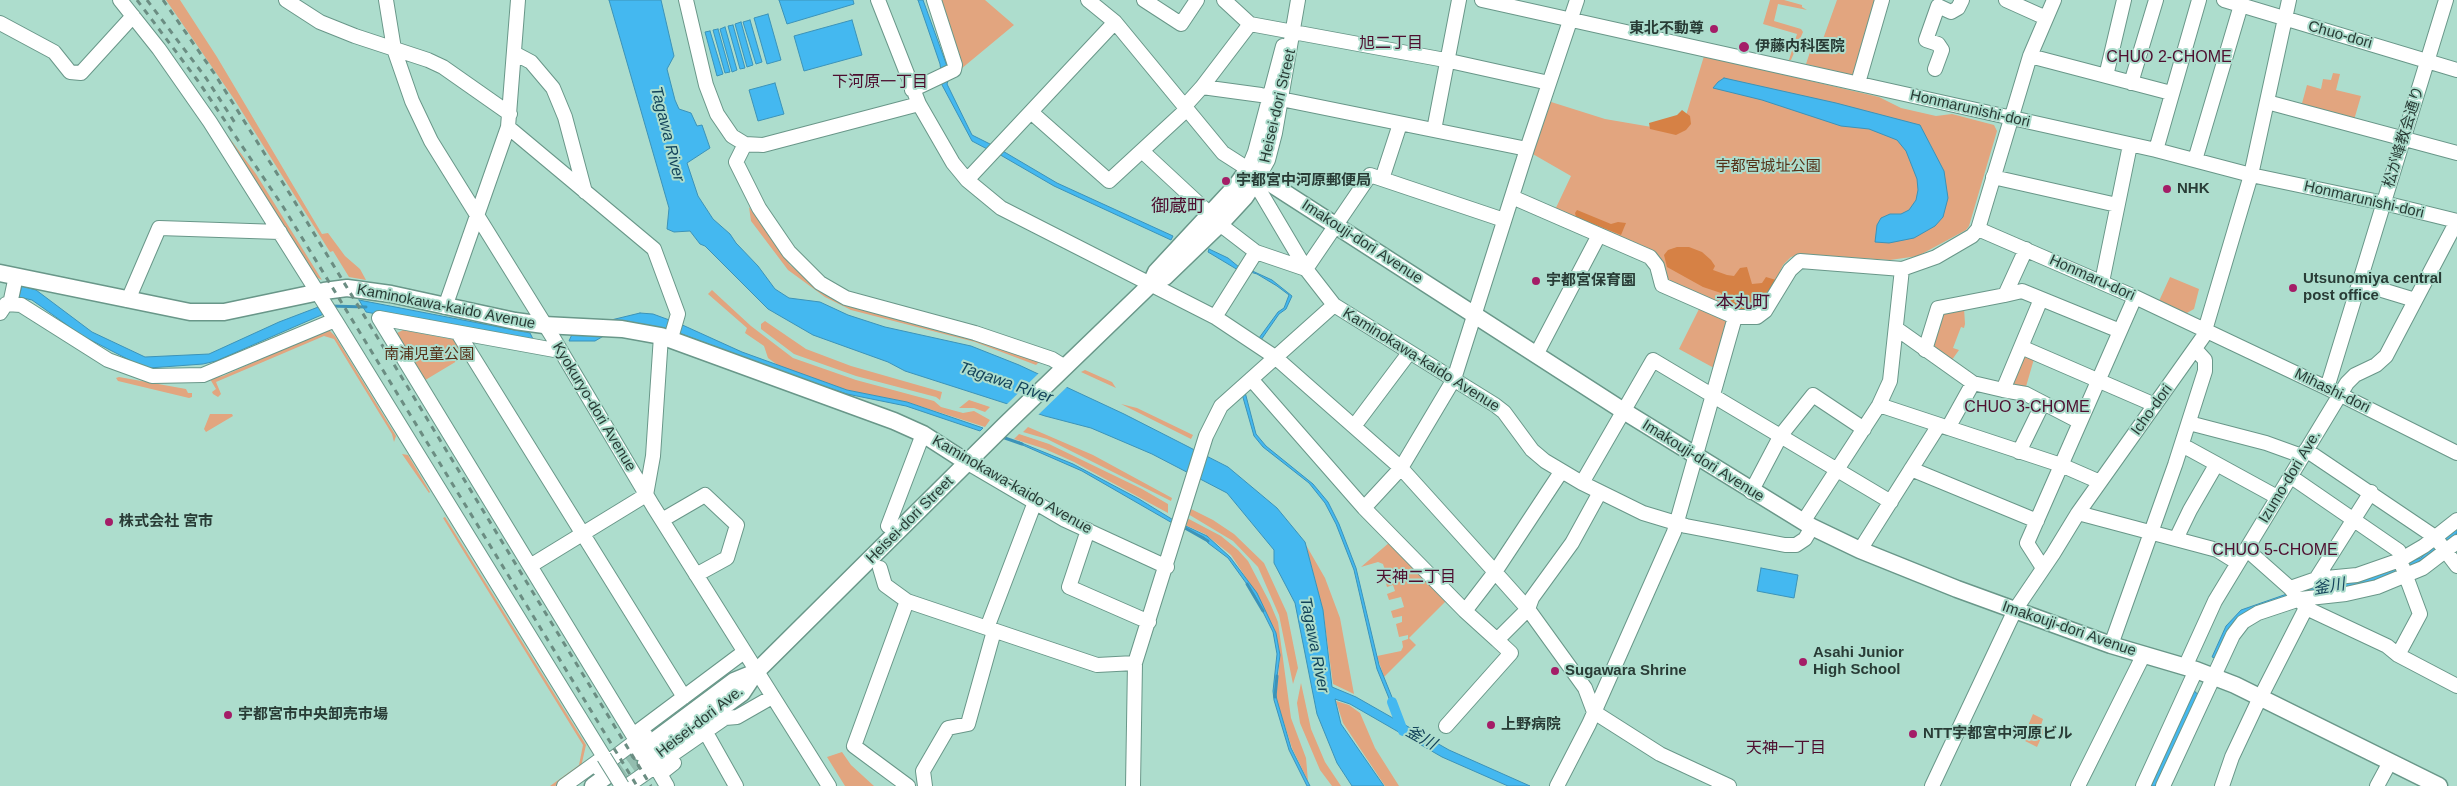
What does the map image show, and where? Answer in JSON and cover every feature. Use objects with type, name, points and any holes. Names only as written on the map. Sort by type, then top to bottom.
[{"type":"main road","name":"Heisei-dori Street","points":[[750,662],[968,463],[1150,285],[1165,276],[1216,219],[1245,197],[1253,173]]},
{"type":"main road","name":"Imakouji-dori Avenue","points":[[1253,173],[1751,492],[1808,525],[1860,550],[1957,590],[2111,645],[2198,671],[2261,697],[2439,786]]},
{"type":"main road","name":"Kaminokawa-kaido Avenue","points":[[10,276],[190,312],[215,313],[241,310],[328,307],[362,289],[493,318],[544,325],[670,331],[894,421],[923,434],[968,463]]},
{"type":"main road","name":"Heisei-dori Ave.","points":[[642,758],[734,681],[750,662]]},
{"type":"main road","points":[[593,786],[612,782]]},
{"type":"street","points":[[120,0],[159,49],[210,122],[328,307],[622,786]]},
{"type":"street","points":[[286,0],[320,22],[443,67],[509,120],[585,192],[654,249],[678,314],[670,331],[646,495],[530,566]]},
{"type":"street","name":"Kyokuryo-dori Avenue","points":[[386,0],[394,49],[421,121],[443,161],[646,495],[826,785]]},
{"type":"street","points":[[445,307],[509,120],[518,0]]},
{"type":"street","points":[[686,0],[706,85],[717,114],[732,136],[745,144],[764,145],[919,104]]},
{"type":"street","points":[[878,0],[912,90],[953,163],[967,180],[1001,208],[1214,317],[1276,357],[1355,425],[1401,468],[1495,572],[1528,609],[1585,688],[1594,712],[1660,754],[1729,786]]},
{"type":"street","points":[[912,90],[954,70],[955,65],[934,0]]},
{"type":"street","points":[[1088,0],[1116,22],[1223,154],[1253,173],[1261,193],[1306,269],[1334,305]]},
{"type":"street","points":[[1144,0],[1182,24],[1196,0]]},
{"type":"street","points":[[1224,0],[1250,24],[1291,30],[1549,83]]},
{"type":"street","name":"Heisei-dori Street","points":[[1253,173],[1268,160],[1276,99],[1297,0]]},
{"type":"street","points":[[1434,130],[1459,0]]},
{"type":"street","name":"Honmarunishi-dori","points":[[1482,0],[1537,6],[1569,19],[2156,150],[2251,175],[2384,203],[2457,221]]},
{"type":"street","points":[[1364,508],[1401,468],[1454,379],[1569,19],[1577,0]]},
{"type":"street","points":[[1858,83],[1882,0]]},
{"type":"street","points":[[1935,69],[1942,50],[1938,44],[1926,40],[1938,6],[1951,12],[1958,8],[1962,0]]},
{"type":"street","points":[[2006,0],[2046,18]]},
{"type":"street","points":[[1512,197],[1655,261],[1660,280],[1669,290],[1735,318],[1757,317],[1765,311],[1790,270],[1800,262],[1902,269],[1936,257],[1972,236],[1978,229],[2030,56],[2054,0]]},
{"type":"street","points":[[2106,76],[2124,0]]},
{"type":"street","points":[[2131,83],[2156,0]]},
{"type":"street","points":[[2156,150],[2170,93],[2199,0]]},
{"type":"street","name":"Chuo-dori","points":[[2224,0],[2457,70]]},
{"type":"street","name":"Icho-dori","points":[[1938,784],[2014,610],[2078,513],[2196,349],[2206,330],[2251,175],[2289,0]]},
{"type":"street","name":"松が峰教会通り","points":[[2327,388],[2446,0]]},
{"type":"street","points":[[2195,160],[2241,5]]},
{"type":"street","points":[[0,24],[54,52],[70,72],[81,73],[133,16]]},
{"type":"street","points":[[967,180],[1116,22]]},
{"type":"street","points":[[1031,112],[1109,181],[1185,108],[1250,24]]},
{"type":"street","points":[[514,53],[531,62],[553,88],[565,117],[585,192]]},
{"type":"street","points":[[2030,56],[2170,93]]},
{"type":"street","points":[[1202,87],[1276,99],[1527,149]]},
{"type":"street","points":[[2267,102],[2457,154]]},
{"type":"street","points":[[1382,179],[1400,124]]},
{"type":"street","points":[[745,144],[736,162],[759,208],[789,252],[820,283],[846,298],[975,333],[1052,359],[1065,367]]},
{"type":"street","points":[[2102,282],[2130,145]]},
{"type":"street","points":[[1142,151],[1216,219],[1256,252],[1306,269]]},
{"type":"street","points":[[1306,269],[1334,225],[1370,175],[1504,220]]},
{"type":"street","points":[[1993,177],[2118,205]]},
{"type":"street","name":"Izumo-dori Ave.","points":[[2198,671],[2215,601],[2349,379],[2376,365],[2386,356],[2457,221]]},
{"type":"street","points":[[128,300],[159,228],[280,232]]},
{"type":"street","name":"Honmaru-dori","points":[[1978,229],[2102,282],[2206,330]]},
{"type":"street","points":[[1536,355],[1599,235]]},
{"type":"street","points":[[2005,295],[2026,249]]},
{"type":"street","points":[[1214,317],[1256,252]]},
{"type":"street","points":[[1808,525],[1838,469],[1879,405],[1890,381],[1902,269]]},
{"type":"street","points":[[10,276],[7,304],[21,306],[108,360],[152,376],[203,375],[328,307]]},
{"type":"street","points":[[2359,283],[2415,300]]},
{"type":"street","points":[[1925,350],[1938,308],[2022,292],[2120,331]]},
{"type":"street","points":[[2043,568],[2027,543],[2134,297]]},
{"type":"street","points":[[2003,390],[2041,299]]},
{"type":"street","name":"Kaminokawa-kaido Avenue","points":[[968,463],[1088,530],[1167,567],[1205,440],[1221,406],[1334,305],[1504,412],[1538,456],[1561,472],[1600,492],[1650,515],[1676,524],[1796,545],[1805,539],[1808,525]]},
{"type":"street","points":[[560,352],[379,318],[633,735],[684,697],[750,662]]},
{"type":"street","points":[[1557,786],[1594,712],[1676,524],[1735,318]]},
{"type":"street","points":[[1896,329],[1973,383],[2026,394],[2080,422]]},
{"type":"street","name":"Mihashi-dori","points":[[2206,330],[2457,453]]},
{"type":"street","points":[[458,333],[684,697]]},
{"type":"street","points":[[2021,347],[2099,379],[2155,405]]},
{"type":"street","points":[[2111,645],[2182,445],[2207,365],[2196,349]]},
{"type":"street","points":[[1355,425],[1408,352]]},
{"type":"street","points":[[1582,483],[1622,410],[1653,360],[1891,502]]},
{"type":"street","points":[[1251,380],[1364,508],[1465,611],[1511,653],[1446,726]]},
{"type":"street","points":[[1860,550],[1911,469],[1973,383]]},
{"type":"street","points":[[1751,492],[1781,435],[1812,395],[1864,429]]},
{"type":"street","points":[[2019,452],[2043,403]]},
{"type":"street","points":[[1879,405],[2061,465],[2100,482]]},
{"type":"street","points":[[2188,423],[2304,453],[2371,492],[2435,537],[2457,566]]},
{"type":"street","points":[[888,526],[923,434]]},
{"type":"street","points":[[2182,445],[2277,498]]},
{"type":"street","points":[[2176,539],[2216,465]]},
{"type":"street","points":[[1911,469],[2037,521]]},
{"type":"street","points":[[1465,611],[1495,572],[1561,472]]},
{"type":"street","points":[[2290,476],[2399,551],[2420,614],[2398,655]]},
{"type":"street","points":[[1497,640],[1528,609],[1532,598],[1572,543],[1600,492]]},
{"type":"street","points":[[2316,579],[2371,492]]},
{"type":"street","points":[[662,520],[705,494],[738,525],[727,558],[696,575]]},
{"type":"street","points":[[925,786],[923,771],[948,728],[968,724],[990,629],[1035,502]]},
{"type":"street","points":[[2078,513],[2217,550],[2238,563]]},
{"type":"street","points":[[2143,786],[2198,671],[2243,622],[2258,613],[2363,591],[2403,567],[2435,537],[2457,520]]},
{"type":"street","points":[[1088,530],[1069,587],[1149,622]]},
{"type":"street","points":[[2290,588],[2316,579],[2356,575],[2403,567],[2423,568],[2457,542]]},
{"type":"street","points":[[2246,548],[2290,588],[2303,603],[2387,646],[2398,655],[2457,686]]},
{"type":"street","points":[[1133,786],[1135,663],[1167,567]]},
{"type":"street","points":[[880,568],[885,586],[907,601],[1097,665],[1135,663]]},
{"type":"street","points":[[907,601],[854,746],[908,786]]},
{"type":"street","points":[[2222,786],[2232,757],[2303,603]]},
{"type":"street","points":[[2078,786],[2144,654]]},
{"type":"street","points":[[576,786],[704,690],[750,662]]},
{"type":"street","points":[[2163,786],[2198,671]]},
{"type":"street","points":[[667,786],[660,774],[737,717],[772,697]]},
{"type":"street","points":[[627,786],[725,718],[737,717]]},
{"type":"street","points":[[709,738],[736,786]]},
{"type":"street","points":[[564,786],[604,757]]},
{"type":"street","points":[[2377,786],[2390,762]]},
{"type":"green space","points":[[166,0],[180,0],[217,57],[322,234],[328,233],[345,256],[360,269],[366,280],[349,277],[333,251],[330,252],[234,99]]},
{"type":"green space","points":[[937,0],[985,0],[1014,25],[961,69]]},
{"type":"green space","points":[[1770,0],[1784,0],[1802,5],[1807,10],[1778,4],[1774,21],[1801,29],[1803,32],[1791,60],[1789,60],[1797,34],[1763,24]]},
{"type":"green space","points":[[1837,0],[1880,0],[1857,77],[1806,64],[1815,37],[1823,39]]},
{"type":"green space","points":[[147,26],[256,174],[322,280],[316,277]]},
{"type":"green space","name":"宇都宮城址公園","points":[[1704,56],[1879,97],[1901,108],[1936,116],[1952,114],[1994,125],[1997,131],[1969,226],[1966,230],[1918,256],[1890,260],[1803,254],[1791,257],[1783,265],[1774,284],[1739,311],[1668,284],[1658,255],[1554,212],[1571,176],[1531,153],[1536,138],[1539,138],[1548,101],[1605,119],[1681,132]]},
{"type":"green space","points":[[2333,73],[2340,74],[2336,90],[2361,96],[2354,120],[2301,107],[2307,85],[2321,89],[2323,79],[2331,80]]},
{"type":"green space","points":[[749,207],[790,265],[815,286],[955,331],[1040,361],[1036,365],[975,342],[851,310],[825,297],[788,270],[751,221]]},
{"type":"green space","points":[[2170,277],[2199,289],[2194,309],[2185,314],[2159,301]]},
{"type":"green space","points":[[712,290],[751,326],[793,358],[856,380],[934,401],[941,407],[963,413],[974,411],[990,420],[985,427],[907,402],[847,390],[779,366],[768,358],[764,346],[745,333],[747,328],[708,294]]},
{"type":"green space","points":[[1964,308],[1964,328],[1961,327],[1953,348],[1959,350],[1949,364],[1929,350],[1938,316]]},
{"type":"green space","points":[[1699,309],[1728,322],[1714,368],[1679,349]]},
{"type":"green space","points":[[765,321],[806,349],[851,366],[942,392],[940,400],[936,397],[856,376],[794,354],[761,329],[761,324]]},
{"type":"green space","name":"南浦児童公園","points":[[403,330],[456,340],[467,355],[422,382],[393,335]]},
{"type":"green space","points":[[325,331],[330,331],[335,336],[396,436],[394,442],[392,434],[334,339],[324,336],[216,382],[221,394],[218,397],[213,394],[212,392],[216,389],[210,379],[223,376]]},
{"type":"green space","points":[[2021,354],[2034,359],[2025,390],[2008,387]]},
{"type":"green space","points":[[1085,370],[1112,382],[1116,388],[1081,372]]},
{"type":"green space","points":[[116,378],[186,389],[188,393],[192,393],[192,397],[189,398],[118,381]]},
{"type":"green space","points":[[969,400],[990,407],[985,412],[974,408],[959,408]]},
{"type":"green space","points":[[1121,404],[1137,408],[1193,435],[1191,439]]},
{"type":"green space","points":[[210,414],[232,414],[233,416],[206,432],[204,429]]},
{"type":"green space","points":[[1028,427],[1093,455],[1172,498],[1171,501],[1047,439],[1023,432]]},
{"type":"green space","points":[[1019,434],[1049,444],[1142,489],[1168,504],[1168,513],[1074,462],[1045,449],[1014,439]]},
{"type":"green space","points":[[402,454],[408,455],[429,493]]},
{"type":"green space","points":[[1189,508],[1213,520],[1234,534],[1264,563],[1287,613],[1298,668],[1293,684],[1279,615],[1258,567],[1233,541],[1188,514]]},
{"type":"green space","points":[[445,517],[586,745],[581,767],[555,786],[550,786],[579,765],[583,745],[443,518]]},
{"type":"green space","points":[[1187,518],[1221,536],[1238,550],[1248,561],[1270,603],[1278,622],[1291,718],[1306,758],[1308,781],[1292,748],[1276,698],[1280,656],[1276,633],[1256,593],[1231,555],[1205,534],[1185,525]]},
{"type":"green space","points":[[1390,542],[1447,600],[1409,638],[1416,645],[1384,677],[1377,656],[1401,651],[1403,647],[1402,641],[1408,639],[1408,635],[1399,637],[1396,624],[1402,622],[1402,616],[1393,618],[1391,611],[1404,607],[1401,597],[1389,600],[1387,594],[1395,591],[1393,585],[1387,587],[1384,576],[1391,574],[1391,570],[1385,570],[1383,564],[1378,562],[1361,567]]},
{"type":"green space","points":[[1306,545],[1325,578],[1340,618],[1354,694],[1333,684],[1323,610]]},
{"type":"green space","points":[[1301,683],[1311,729],[1325,762],[1341,786],[1332,786],[1320,770],[1300,723],[1297,703]]},
{"type":"green space","points":[[1336,701],[1349,705],[1360,713],[1375,748],[1399,786],[1385,786],[1343,723]]},
{"type":"green space","points":[[2033,714],[2043,719],[2041,725],[2046,727],[2037,747],[2025,741],[2027,736],[2024,735]]},
{"type":"green space","points":[[842,752],[851,765],[874,786],[845,786],[827,757]]},
{"type":"shaded area","points":[[1682,110],[1690,116],[1691,124],[1686,130],[1676,135],[1650,129],[1649,123],[1677,115]]},
{"type":"shaded area","points":[[1577,210],[1611,224],[1618,222],[1626,223],[1621,235],[1576,217],[1575,213]]},
{"type":"shaded area","points":[[1677,247],[1689,247],[1702,252],[1715,266],[1713,270],[1727,275],[1734,276],[1740,268],[1747,267],[1752,284],[1762,283],[1766,277],[1776,280],[1757,312],[1739,311],[1729,308],[1721,293],[1703,287],[1667,267],[1664,255],[1668,250]]},
{"type":"water","points":[[609,0],[661,0],[674,56],[667,69],[675,100],[679,109],[691,113],[697,126],[702,125],[710,148],[687,163],[698,196],[713,219],[730,234],[775,289],[789,298],[820,302],[848,315],[885,327],[971,346],[1019,365],[1124,414],[1228,467],[1277,508],[1305,542],[1323,610],[1332,687],[1356,697],[1449,750],[1530,786],[1508,786],[1442,757],[1350,704],[1335,699],[1341,724],[1384,786],[1352,786],[1337,763],[1317,714],[1295,603],[1274,563],[1274,550],[1227,493],[1152,454],[1091,428],[1045,416],[905,371],[888,362],[813,335],[768,309],[705,246],[700,244],[690,231],[674,232],[667,229],[669,208]]},
{"type":"water","points":[[779,0],[853,0],[854,4],[787,24]]},
{"type":"water","points":[[918,0],[923,0],[948,69],[941,72],[940,64]]},
{"type":"water","points":[[768,14],[781,60],[767,64],[754,18]]},
{"type":"water","points":[[750,20],[762,62],[756,64],[743,22]]},
{"type":"water","points":[[852,20],[862,55],[804,71],[794,36]]},
{"type":"water","points":[[741,22],[753,65],[747,67],[735,24]]},
{"type":"water","points":[[733,25],[745,68],[740,69],[728,26]]},
{"type":"water","points":[[725,27],[737,70],[732,72],[720,29]]},
{"type":"water","points":[[718,29],[730,72],[725,73],[713,30]]},
{"type":"water","points":[[710,31],[723,74],[717,76],[705,32]]},
{"type":"water","points":[[949,78],[947,84],[972,135],[994,146],[989,150],[972,141],[942,85],[941,82]]},
{"type":"water","points":[[1724,78],[1836,103],[1920,125],[1944,171],[1948,198],[1943,217],[1935,226],[1914,238],[1889,243],[1875,242],[1877,225],[1881,218],[1890,214],[1901,214],[1909,210],[1916,200],[1918,190],[1917,179],[1906,151],[1897,140],[1869,129],[1841,126],[1762,100],[1713,88]]},
{"type":"water","points":[[775,83],[784,114],[758,121],[749,90]]},
{"type":"water","points":[[1001,150],[1057,183],[1173,236],[1171,240],[1054,186],[997,153]]},
{"type":"water","points":[[1209,249],[1228,258],[1239,267],[1238,270],[1208,252]]},
{"type":"water","points":[[1248,269],[1272,280],[1292,296],[1286,309],[1279,314],[1261,340],[1259,338],[1278,312],[1284,308],[1289,295],[1257,274],[1247,271]]},
{"type":"water","points":[[22,286],[36,290],[92,332],[145,357],[209,354],[279,322],[321,306],[326,313],[216,361],[203,364],[149,368],[141,366],[81,335],[32,300],[19,297]]},
{"type":"water","points":[[359,300],[530,333],[535,343],[366,312]]},
{"type":"water","points":[[640,313],[653,314],[672,321],[669,330],[607,321]]},
{"type":"water","points":[[678,323],[742,352],[847,390],[907,402],[983,428],[980,431],[906,406],[847,394],[810,382],[676,332]]},
{"type":"water","points":[[573,332],[607,334],[595,341],[569,341]]},
{"type":"water","points":[[1245,392],[1256,434],[1266,446],[1313,484],[1328,502],[1339,524],[1356,568],[1379,665],[1398,712],[1395,713],[1377,669],[1354,570],[1336,524],[1325,503],[1309,483],[1263,447],[1254,436],[1242,394]]},
{"type":"water","points":[[1019,442],[1073,464],[1139,499],[1175,521],[1207,536],[1230,557],[1257,593],[1276,633],[1280,655],[1275,691],[1277,700],[1291,748],[1310,786],[1307,786],[1289,750],[1274,700],[1273,691],[1277,654],[1273,632],[1254,594],[1228,558],[1208,543],[1204,537],[1174,524],[1082,471]]},
{"type":"water","name":"釜川","points":[[2457,527],[2457,533],[2409,569],[2356,586],[2315,590],[2265,606],[2218,659],[2212,657],[2226,626],[2241,610],[2307,587],[2421,558],[2430,548]]},
{"type":"water","points":[[1761,568],[1798,575],[1794,598],[1757,591]]},
{"type":"water","points":[[2194,690],[2200,694],[2158,786],[2151,786]]},
{"type":"pier","points":[[1040,372],[1069,385],[1037,416],[1005,406]]},
{"type":"waterway","points":[[330,306],[366,307]]},
{"type":"waterway","points":[[1002,437],[1022,444]]},
{"type":"waterway","points":[[1185,528],[1208,541]]},
{"type":"waterway","points":[[1247,584],[1263,611]]},
{"type":"waterway","points":[[1275,697],[1277,676]]},
{"type":"waterway","name":"釜川","points":[[1392,702],[1403,731]]},
{"type":"tunnel","points":[[608,775],[639,752]]},
{"type":"tunnel","points":[[615,785],[646,763]]},
{"type":"railway","points":[[137,0],[198,81],[282,205],[637,786]]},
{"type":"railway","points":[[147,0],[206,78],[237,126]]},
{"type":"railway","points":[[163,0],[214,73],[293,199],[651,786]]},
{"type":"place","name":"東北不動尊","points":[[1714,29]]},
{"type":"place","name":"伊藤内科医院","points":[[1744,47]]},
{"type":"place","name":"宇都宮中河原郵便局","points":[[1226,181]]},
{"type":"place","name":"NHK","points":[[2167,189]]},
{"type":"place","name":"宇都宮保育園","points":[[1536,281]]},
{"type":"place","name":"Utsunomiya central post office","points":[[2293,288]]},
{"type":"place","name":"株式会社 宮市","points":[[109,522]]},
{"type":"place","name":"Asahi Junior High School","points":[[1803,662]]},
{"type":"place","name":"Sugawara Shrine","points":[[1555,671]]},
{"type":"place","name":"宇都宮市中央卸売市場","points":[[228,715]]},
{"type":"place","name":"上野病院","points":[[1491,725]]},
{"type":"place","name":"NTT宇都宮中河原ビル","points":[[1913,734]]},
{"type":"district","name":"旭二丁目","points":[[1391,44]]},
{"type":"district","name":"CHUO 2-CHOME","points":[[2169,58]]},
{"type":"district","name":"下河原一丁目","points":[[880,83]]},
{"type":"district","name":"御蔵町","points":[[1178,207]]},
{"type":"district","name":"本丸町","points":[[1743,303]]},
{"type":"district","name":"CHUO 3-CHOME","points":[[2027,408]]},
{"type":"district","name":"CHUO 5-CHOME","points":[[2275,551]]},
{"type":"district","name":"天神二丁目","points":[[1416,578]]},
{"type":"district","name":"天神一丁目","points":[[1786,749]]},
{"type":"water label","name":"Tagawa River","points":[[667,134]]},
{"type":"water label","name":"Tagawa River","points":[[1006,383]]},
{"type":"water label","name":"Tagawa River","points":[[1314,645]]}]
